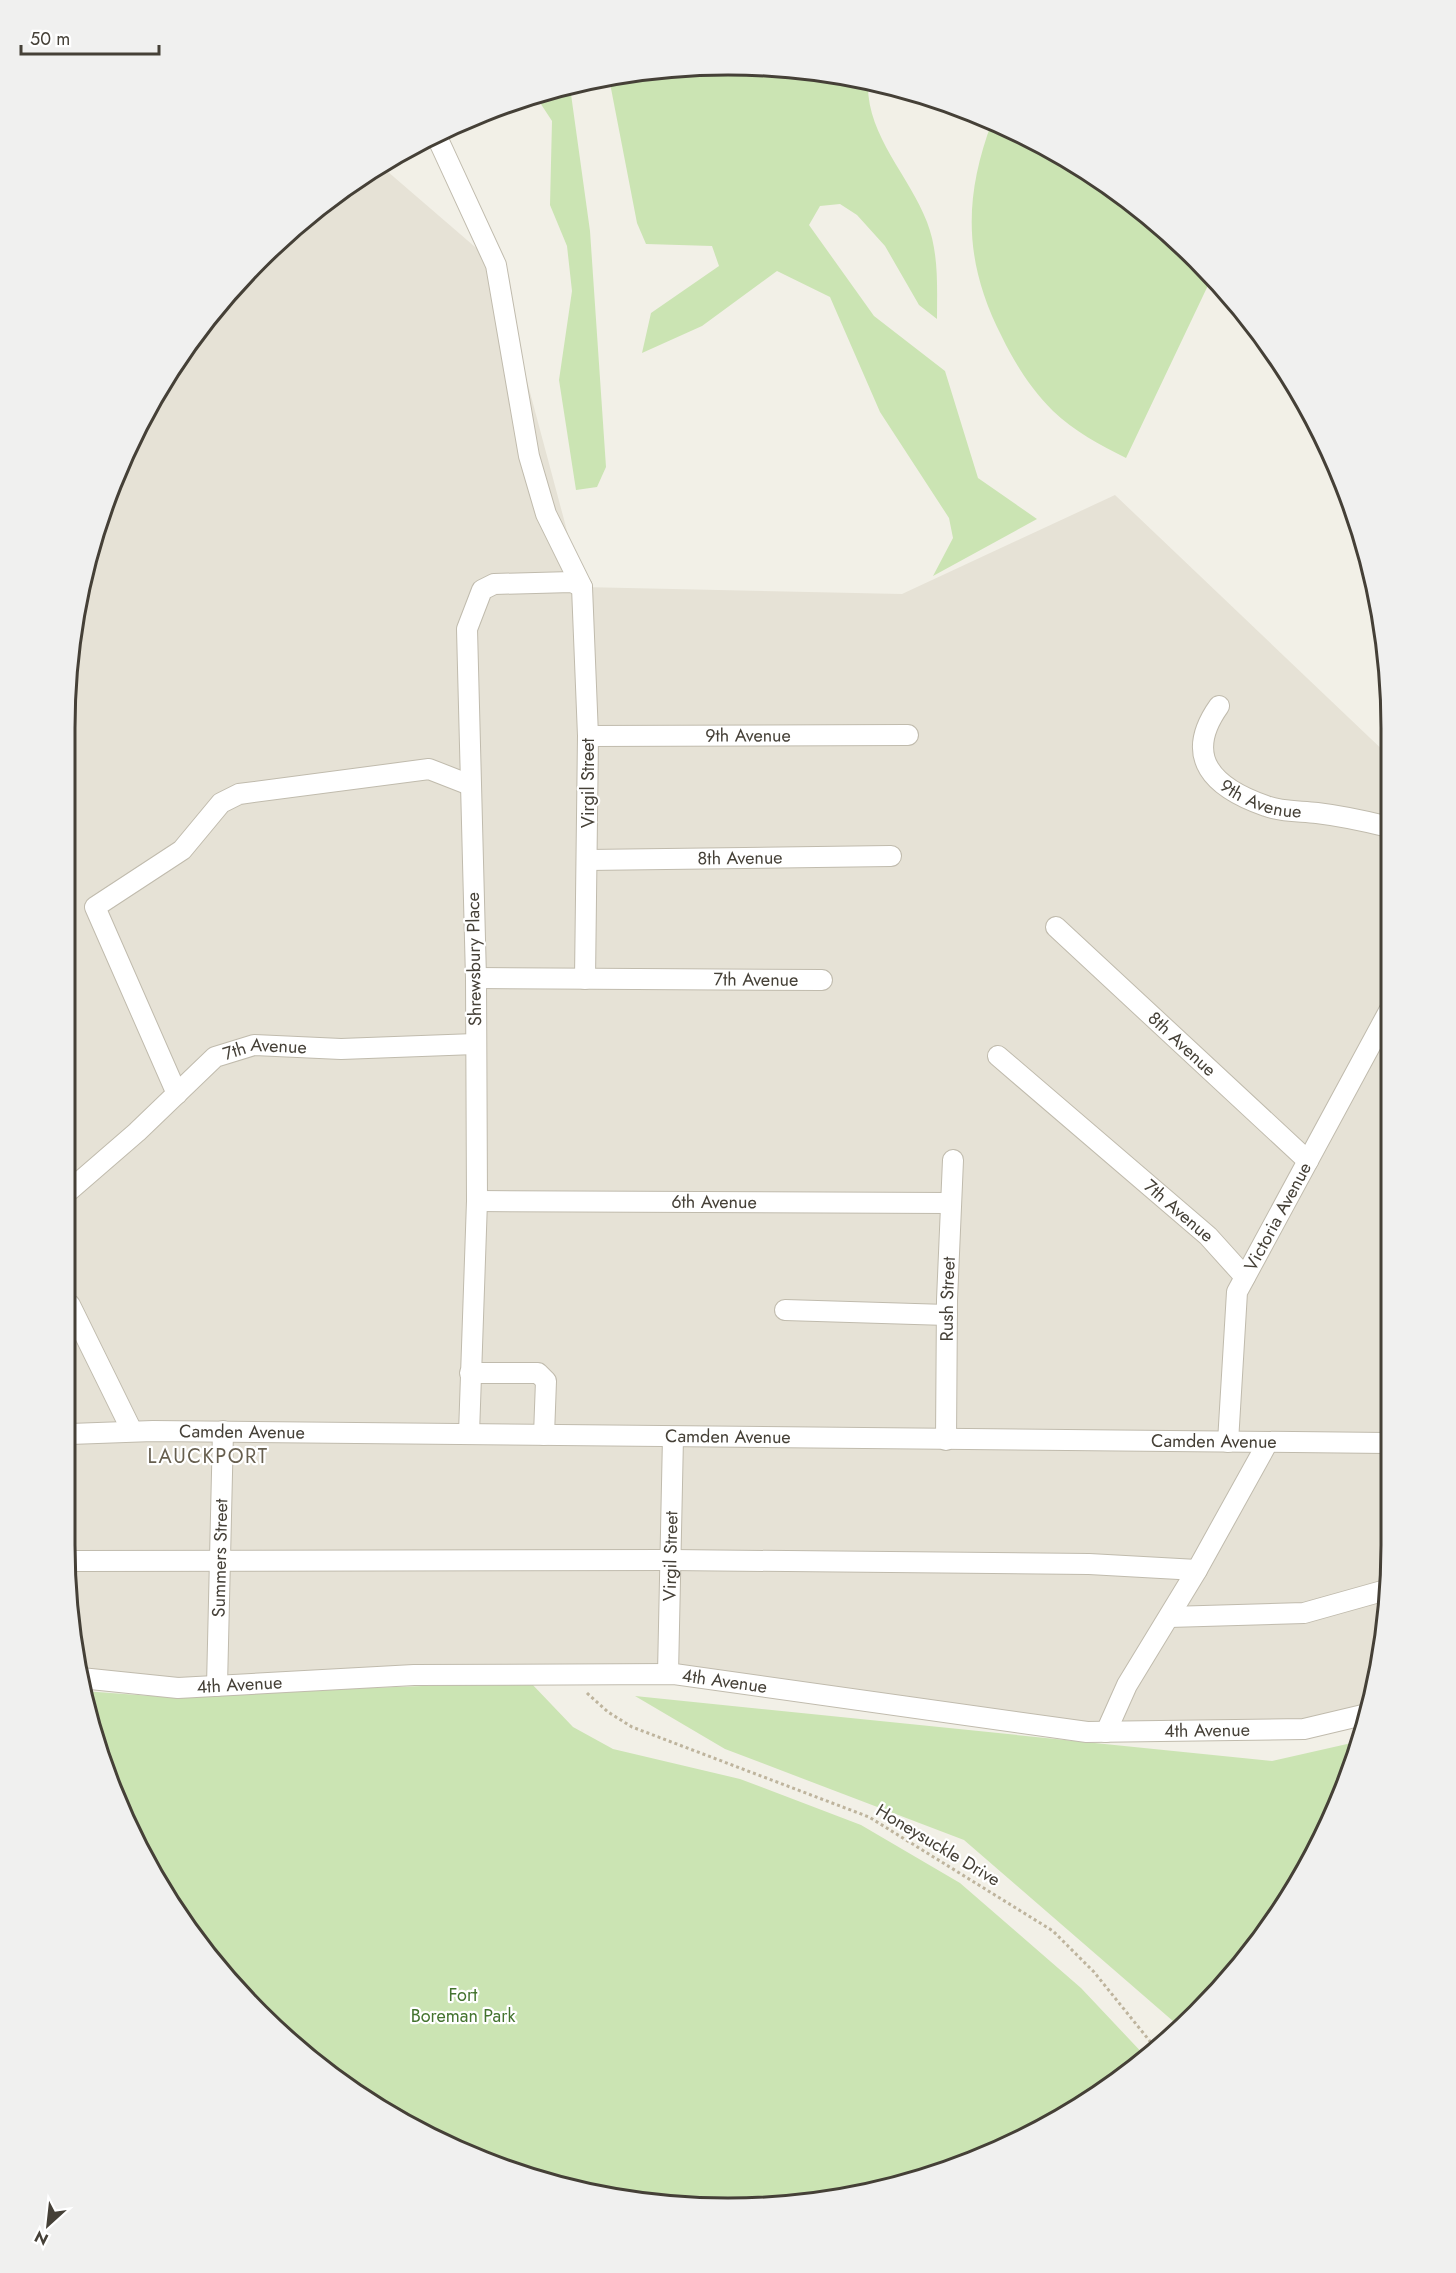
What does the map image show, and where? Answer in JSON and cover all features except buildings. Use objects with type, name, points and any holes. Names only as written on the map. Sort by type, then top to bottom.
[{"type":"street","points":[[439,142],[496,265],[530,456],[546,514],[582,587]]},
{"type":"street","name":"Shrewsbury Place","points":[[469,1434],[477,1201],[476,978],[467,628],[476,600],[482,590],[494,585],[572,582],[582,587]]},
{"type":"street","name":"Virgil Street","points":[[582,587],[588,735],[585,979]]},
{"type":"street","name":"9th Avenue","points":[[1219,706],[1203,738],[1202,753],[1217,782],[1267,807],[1348,817],[1381,825]]},
{"type":"street","name":"9th Avenue","points":[[588,735],[908,735]]},
{"type":"street","points":[[177,1094],[95,907],[182,850],[221,803],[239,794],[429,769],[470,784]]},
{"type":"street","name":"8th Avenue","points":[[588,860],[891,856]]},
{"type":"street","name":"8th Avenue","points":[[1056,927],[1308,1161]]},
{"type":"street","name":"7th Avenue","points":[[476,978],[822,980]]},
{"type":"street","name":"Victoria Avenue","points":[[1228,1442],[1237,1292],[1381,1026]]},
{"type":"street","name":"7th Avenue","points":[[75,1186],[137,1132],[215,1057],[254,1045],[341,1049],[475,1044]]},
{"type":"street","name":"7th Avenue","points":[[998,1056],[1208,1236],[1245,1277]]},
{"type":"street","name":"Rush Street","points":[[946,1440],[947,1315],[953,1160]]},
{"type":"street","name":"6th Avenue","points":[[477,1201],[950,1203]]},
{"type":"street","points":[[785,1310],[947,1315]]},
{"type":"street","points":[[75,1315],[132,1431]]},
{"type":"street","points":[[470,1373],[538,1373],[546,1381],[544,1435]]},
{"type":"street","name":"Camden Avenue","points":[[75,1434],[222,1431],[1381,1443]]},
{"type":"street","name":"Summers Street","points":[[218,1686],[222,1431]]},
{"type":"street","name":"Virgil Street","points":[[668,1674],[673,1437]]},
{"type":"street","points":[[1106,1732],[1127,1685],[1197,1570],[1268,1442]]},
{"type":"street","points":[[75,1561],[671,1560],[1089,1564],[1197,1570]]},
{"type":"street","points":[[1169,1617],[1304,1613],[1380,1592]]},
{"type":"street","name":"4th Avenue","points":[[89,1679],[178,1688],[414,1675],[668,1674],[1086,1732],[1304,1729],[1358,1716]]},
{"type":"path","name":"Honeysuckle Drive","points":[[569,1674],[608,1712],[632,1727],[869,1817],[1053,1931],[1094,1972],[1152,2042]]},
{"type":"shaded area","points":[[387,171],[496,265],[582,587],[902,594],[1115,495],[1381,748],[1381,1545],[1380,1588],[1375,1630],[1358,1716],[1304,1729],[1106,1732],[668,1674],[178,1688],[89,1679],[76,1588],[75,728],[76,685],[81,643],[97,559],[110,518],[142,439],[185,365],[237,297],[266,266],[330,210]]},
{"type":"green space","points":[[728,75],[771,76],[868,91],[874,120],[881,137],[919,205],[931,234],[936,270],[937,319],[919,305],[885,246],[857,215],[840,204],[820,206],[809,225],[874,316],[945,371],[978,478],[1037,519],[933,576],[953,538],[949,518],[880,412],[830,297],[777,271],[702,326],[642,353],[651,313],[719,266],[712,246],[646,244],[637,223],[611,86],[685,76]]},
{"type":"green space","points":[[571,94],[590,231],[606,467],[597,487],[576,490],[559,380],[572,291],[567,246],[550,205],[552,121],[540,103]]},
{"type":"green space","points":[[989,130],[1054,162],[1126,210],[1159,237],[1208,285],[1126,458],[1078,431],[1045,403],[1018,367],[989,310],[974,257],[972,231],[972,204]]},
{"type":"green space","name":"Fort Boreman Park","points":[[530,1682],[573,1727],[613,1749],[740,1779],[861,1825],[960,1883],[1081,1988],[1141,2051],[1091,2088],[1017,2131],[938,2163],[897,2176],[855,2185],[771,2197],[685,2197],[601,2185],[559,2176],[518,2163],[439,2131],[401,2111],[330,2063],[266,2007],[210,1943],[185,1908],[142,1834],[110,1755],[92,1692],[151,1696]]},
{"type":"green space","points":[[635,1696],[1272,1761],[1350,1743],[1331,1795],[1294,1872],[1246,1943],[1219,1976],[1174,2022],[964,1840],[725,1749]]},
{"type":"district","name":"LAUCKPORT","points":[[208,1456]]}]
